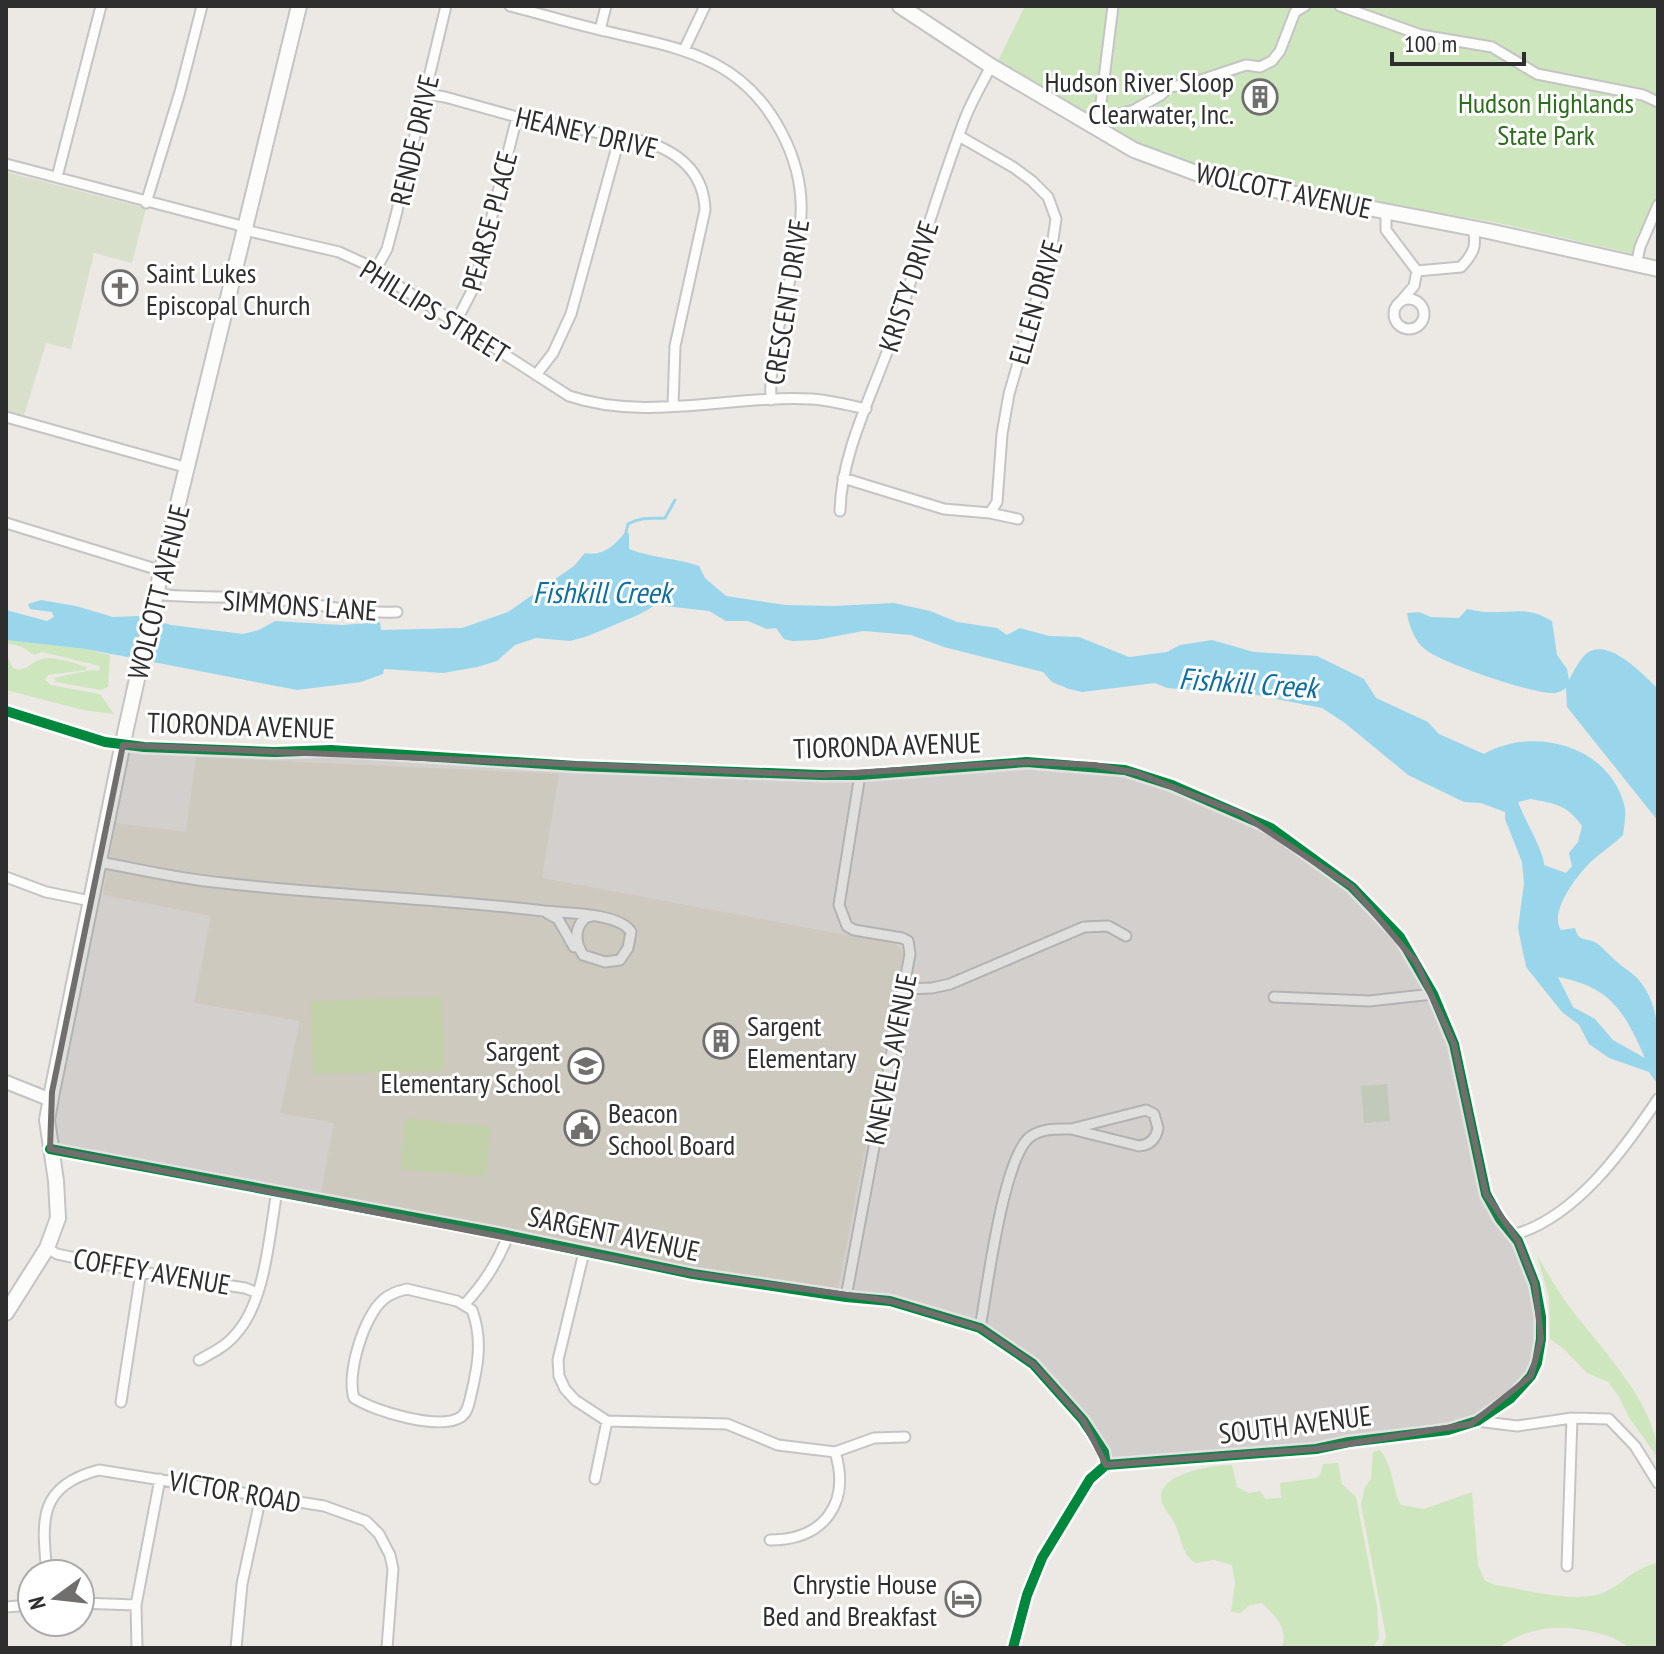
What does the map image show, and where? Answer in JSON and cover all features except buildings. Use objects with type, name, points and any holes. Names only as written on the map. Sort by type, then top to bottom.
[{"type":"main road","name":"WOLCOTT AVENUE","points":[[6,1313],[55,1232],[58,1209],[47,1120],[131,705],[299,6]]},
{"type":"main road","name":"WOLCOTT AVENUE","points":[[900,6],[991,66],[1096,123],[1134,150],[1207,177],[1473,228],[1658,269]]},
{"type":"street","points":[[57,177],[101,6]]},
{"type":"street","name":"RENDE DRIVE","points":[[375,271],[387,249],[446,6]]},
{"type":"street","name":"CRESCENT DRIVE","points":[[510,6],[684,50],[730,73],[758,99],[780,130],[798,172],[802,198],[800,227],[773,352],[771,400]]},
{"type":"street","points":[[600,30],[606,6]]},
{"type":"street","points":[[684,50],[705,6]]},
{"type":"street","points":[[1113,6],[1096,123],[1134,110],[1169,87],[1189,84],[1246,65],[1260,67],[1272,61],[1280,51],[1295,12],[1305,6]]},
{"type":"street","points":[[1340,6],[1421,35],[1492,47],[1537,74],[1643,95],[1658,102]]},
{"type":"street","points":[[146,203],[180,92],[200,7]]},
{"type":"street","name":"KRISTY DRIVE","points":[[840,511],[843,478],[866,409],[959,136],[991,66]]},
{"type":"street","name":"HEANEY DRIVE","points":[[426,94],[666,149],[681,158],[698,178],[705,199],[703,227],[675,346],[673,406]]},
{"type":"street","name":"PEARSE PLACE","points":[[452,321],[461,312],[474,287],[517,117]]},
{"type":"street","points":[[536,375],[553,353],[571,314],[620,136]]},
{"type":"street","name":"ELLEN DRIVE","points":[[959,136],[1032,181],[1048,197],[1056,219],[1052,246],[1009,394],[1002,434],[997,502],[990,513]]},
{"type":"street","name":"PHILLIPS STREET","points":[[6,164],[339,252],[375,271],[569,396],[593,404],[673,406],[811,399],[866,409]]},
{"type":"street","points":[[1636,265],[1640,247],[1658,205]]},
{"type":"street","points":[[1386,211],[1386,230],[1417,271],[1414,286],[1401,301]]},
{"type":"street","points":[[1417,271],[1461,267],[1474,252],[1473,228]]},
{"type":"street","points":[[6,417],[188,468]]},
{"type":"street","points":[[843,478],[944,509],[1018,519]]},
{"type":"street","points":[[6,523],[162,571]]},
{"type":"street","name":"SIMMONS LANE","points":[[156,598],[273,599],[356,612],[397,612]]},
{"type":"street","name":"TIORONDA AVENUE","points":[[6,711],[105,742],[124,739],[274,752],[331,750],[576,766],[860,775],[1027,762],[1125,770],[1172,785],[1271,828],[1352,887],[1400,937],[1433,994],[1454,1044],[1486,1194],[1513,1235]]},
{"type":"street","name":"KNEVELS AVENUE","points":[[846,1297],[910,954],[908,941],[847,926],[839,905],[860,775]]},
{"type":"street","points":[[99,862],[217,883],[544,911],[592,916],[628,926],[631,940],[625,955],[615,962],[583,955],[574,949],[558,919],[544,911]]},
{"type":"street","points":[[6,877],[46,892],[91,901]]},
{"type":"street","points":[[583,955],[576,939],[577,931],[580,923],[592,916]]},
{"type":"street","points":[[904,989],[950,984],[1084,927],[1108,926],[1126,936]]},
{"type":"street","points":[[1274,997],[1369,1001],[1433,994]]},
{"type":"street","points":[[6,1082],[51,1100]]},
{"type":"street","points":[[1513,1235],[1542,1225],[1579,1197],[1626,1143],[1658,1099]]},
{"type":"street","points":[[980,1328],[1005,1193],[1022,1146],[1040,1131],[1071,1129],[1146,1110],[1154,1114],[1158,1128],[1153,1140],[1139,1146],[1071,1129]]},
{"type":"street","name":"SARGENT AVENUE","points":[[50,1149],[693,1274],[890,1301],[980,1328],[1033,1364],[1083,1420],[1104,1452],[1106,1465]]},
{"type":"street","points":[[199,1360],[234,1337],[248,1318],[258,1293],[277,1191]]},
{"type":"street","name":"SOUTH AVENUE","points":[[1106,1465],[1316,1449],[1448,1430],[1477,1421],[1511,1398],[1531,1376],[1537,1363],[1541,1339],[1539,1301],[1535,1284],[1513,1235]]},
{"type":"street","points":[[465,1304],[497,1264],[508,1236]]},
{"type":"street","name":"COFFEY AVENUE","points":[[47,1248],[57,1254],[141,1272],[245,1288],[258,1293]]},
{"type":"street","points":[[584,1252],[558,1360],[559,1376],[575,1400],[607,1421],[727,1424],[778,1445],[835,1452],[874,1438],[905,1437]]},
{"type":"street","points":[[121,1402],[141,1272]]},
{"type":"street","points":[[407,1289],[465,1304],[472,1310],[476,1321],[479,1362],[467,1409],[460,1417],[428,1421],[371,1408],[354,1398],[351,1379],[365,1326],[385,1297],[407,1289]]},
{"type":"street","points":[[1477,1421],[1517,1426],[1572,1418],[1597,1417],[1613,1421],[1635,1446],[1658,1483]]},
{"type":"street","points":[[1567,1566],[1572,1418]]},
{"type":"street","points":[[595,1479],[607,1421]]},
{"type":"street","points":[[770,1540],[792,1540],[806,1534],[834,1508],[841,1482],[835,1452]]},
{"type":"street","points":[[1013,1648],[1027,1595],[1042,1558],[1090,1479],[1106,1465]]},
{"type":"street","name":"VICTOR ROAD","points":[[46,1558],[44,1518],[50,1502],[67,1483],[99,1470],[343,1511],[366,1521],[379,1534],[390,1555],[393,1569],[387,1648]]},
{"type":"street","points":[[137,1648],[136,1605],[160,1479]]},
{"type":"street","points":[[236,1648],[242,1584],[261,1496]]},
{"type":"street","points":[[96,1604],[136,1605]]},
{"type":"highlighted area","points":[[123,745],[821,775],[1027,762],[1094,765],[1137,773],[1242,814],[1352,887],[1416,962],[1454,1044],[1486,1194],[1518,1241],[1535,1284],[1541,1339],[1531,1376],[1471,1424],[1316,1449],[1106,1465],[1083,1420],[1033,1364],[980,1328],[890,1301],[693,1274],[50,1149],[52,1092]]},
{"type":"shaded area","name":"Sargent Elementary School","points":[[196,757],[559,774],[542,878],[895,944],[900,948],[903,954],[838,1289],[696,1268],[321,1193],[334,1123],[280,1113],[300,1021],[194,1003],[211,916],[103,895],[116,823],[186,832]]},
{"type":"green space","name":"Hudson Highlands State Park","points":[[1025,6],[1658,6],[1658,199],[1634,254],[1499,223],[1330,194],[1174,162],[1131,143],[997,63]]},
{"type":"green space","points":[[6,172],[146,208],[132,263],[94,253],[71,349],[46,343],[23,419],[6,413]]},
{"type":"green space","points":[[6,640],[86,649],[110,655],[108,687],[100,690],[56,682],[54,678],[99,671],[100,666],[42,652],[34,655],[22,647],[6,643]]},
{"type":"green space","points":[[6,654],[13,668],[18,669],[47,658],[87,667],[86,670],[48,675],[45,680],[51,685],[100,694],[114,714],[83,710],[6,690]]},
{"type":"green space","points":[[442,997],[444,1071],[313,1074],[311,1001]]},
{"type":"green space","points":[[1387,1084],[1390,1121],[1364,1123],[1361,1086]]},
{"type":"green space","points":[[405,1118],[491,1127],[486,1177],[400,1169]]},
{"type":"green space","points":[[1537,1255],[1563,1298],[1636,1394],[1648,1416],[1658,1458],[1608,1382],[1587,1373],[1550,1339],[1549,1298]]},
{"type":"green space","points":[[1380,1450],[1388,1463],[1401,1505],[1424,1509],[1472,1492],[1478,1565],[1485,1581],[1538,1593],[1584,1597],[1609,1590],[1638,1571],[1658,1563],[1658,1648],[1633,1648],[1596,1633],[1553,1628],[1525,1633],[1499,1648],[1381,1648],[1386,1637],[1361,1504],[1365,1487],[1371,1479],[1373,1452]]},
{"type":"green space","points":[[1338,1463],[1342,1484],[1356,1497],[1377,1607],[1379,1638],[1373,1648],[1282,1648],[1282,1628],[1262,1603],[1250,1605],[1240,1613],[1231,1612],[1235,1583],[1232,1565],[1214,1560],[1195,1563],[1190,1559],[1161,1496],[1170,1481],[1180,1476],[1202,1468],[1232,1465],[1237,1487],[1249,1493],[1260,1491],[1265,1499],[1281,1498],[1280,1483],[1316,1478],[1323,1464]]},
{"type":"water","name":"Fishkill Creek","points":[[626,531],[629,534],[629,549],[699,566],[705,578],[726,596],[785,605],[894,603],[930,611],[957,622],[997,628],[1007,635],[1020,628],[1049,636],[1079,637],[1129,657],[1167,652],[1180,645],[1212,640],[1254,652],[1317,656],[1364,679],[1376,698],[1428,722],[1439,734],[1484,754],[1503,746],[1546,742],[1586,755],[1602,767],[1615,784],[1625,808],[1623,835],[1580,873],[1562,903],[1558,922],[1561,930],[1575,928],[1581,938],[1598,944],[1645,988],[1658,1028],[1658,1085],[1649,1072],[1609,1058],[1589,1044],[1579,1025],[1562,1012],[1526,967],[1518,928],[1524,883],[1522,862],[1505,812],[1481,803],[1464,802],[1408,775],[1322,708],[1226,689],[1202,691],[1167,688],[1155,683],[1082,692],[1052,682],[1043,672],[944,647],[911,635],[863,631],[792,641],[784,639],[776,628],[767,629],[748,621],[726,621],[709,611],[656,605],[588,636],[570,641],[536,638],[515,645],[497,661],[477,667],[443,673],[384,669],[383,674],[361,682],[297,690],[86,649],[6,640],[6,610],[47,621],[54,617],[52,612],[30,609],[28,604],[41,600],[113,617],[139,616],[171,625],[243,634],[275,621],[342,625],[380,622],[381,630],[462,628],[508,612],[574,566],[585,553],[604,551]],"holes":[[[1531,799],[1561,806],[1582,826],[1578,842],[1569,853],[1572,866],[1566,873],[1544,865],[1518,802]],[[1558,977],[1591,987],[1614,1004],[1630,1027],[1645,1058],[1613,1040],[1595,1019],[1573,1007]]]},
{"type":"water","points":[[1467,609],[1528,612],[1552,621],[1557,655],[1567,669],[1569,680],[1579,662],[1596,649],[1626,660],[1658,689],[1658,821],[1567,707],[1566,688],[1555,693],[1529,689],[1435,656],[1422,647],[1416,638],[1407,613],[1459,618]]},
{"type":"waterway","points":[[626,532],[628,524],[633,521],[665,518],[675,500]]},
{"type":"cycle path","points":[[6,711],[105,742],[144,747],[274,752],[331,750],[576,766],[821,775],[860,775],[1027,762],[1125,770],[1172,785],[1271,828],[1352,887],[1400,937],[1433,994],[1454,1044],[1486,1194],[1500,1219],[1518,1241],[1535,1284],[1541,1317],[1537,1363],[1531,1376],[1511,1398],[1477,1421],[1448,1430],[1316,1449],[1106,1465],[1090,1479],[1042,1558],[1027,1595],[1013,1648]]},
{"type":"cycle path","points":[[50,1149],[497,1233],[693,1274],[890,1301],[980,1328],[1033,1364],[1083,1420],[1104,1452],[1106,1465]]},
{"type":"place","name":"Hudson River Sloop Clearwater, Inc.","points":[[1260,97]]},
{"type":"place","name":"Saint Lukes Episcopal Church","points":[[120,288]]},
{"type":"place","name":"Sargent Elementary","points":[[721,1041]]},
{"type":"place","name":"Sargent Elementary School","points":[[586,1066]]},
{"type":"place","name":"Beacon School Board","points":[[582,1128]]},
{"type":"place","name":"Chrystie House Bed and Breakfast","points":[[963,1599]]}]
